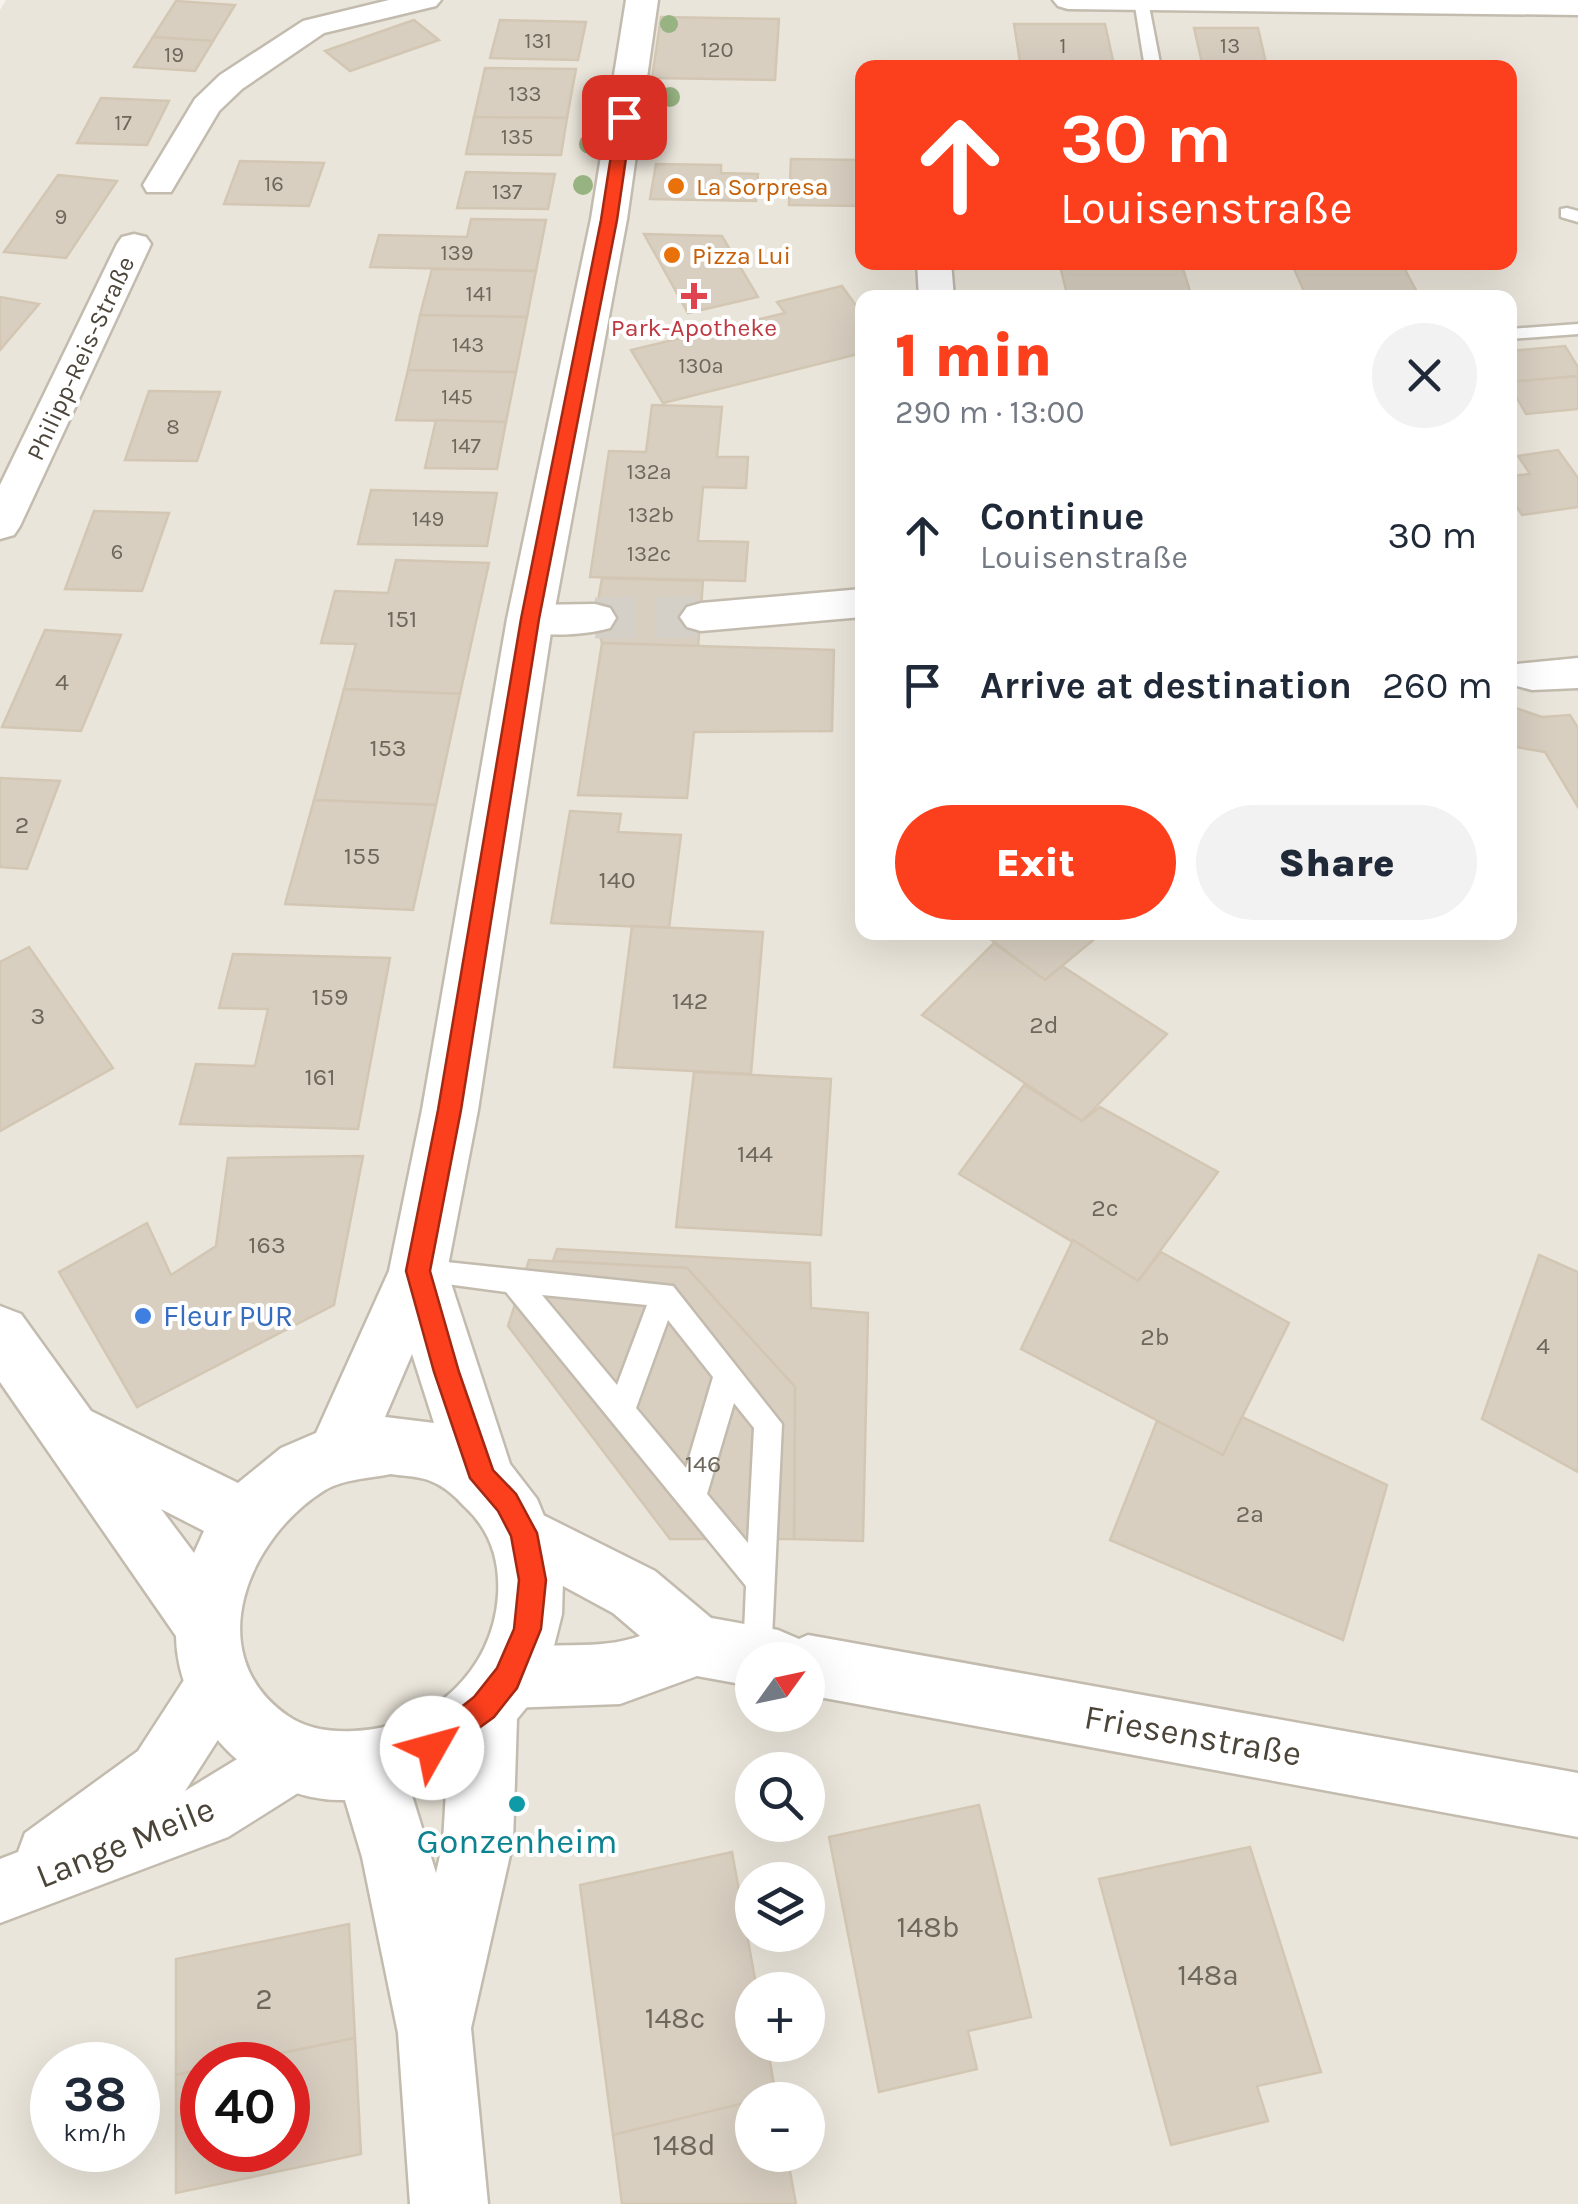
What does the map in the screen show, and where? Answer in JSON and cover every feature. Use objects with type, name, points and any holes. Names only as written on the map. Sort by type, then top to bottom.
[{"type":"street","points":[[159,185],[206,106],[231,82],[314,27],[426,0]]},
{"type":"street","points":[[338,1454],[418,1271],[450,1110],[530,619],[609,220],[642,0]]},
{"type":"street","points":[[1068,0],[1578,6]]},
{"type":"street","name":"Philipp-Reis-Straße","points":[[0,526],[134,244]]},
{"type":"street","points":[[701,616],[855,604]]},
{"type":"street","points":[[530,619],[595,618]]},
{"type":"street","points":[[1532,675],[1578,673]]},
{"type":"street","points":[[418,1271],[446,1372],[483,1478]]},
{"type":"street","points":[[0,1333],[73,1432],[144,1544],[206,1622]]},
{"type":"street","points":[[73,1432],[245,1519]]},
{"type":"street","points":[[435,2033],[478,1842],[496,1692],[528,1629],[533,1580],[524,1533],[507,1502],[483,1478],[440,1454],[390,1446],[338,1454],[304,1469],[272,1491],[245,1519],[218,1568],[206,1622],[209,1654],[218,1685],[248,1730],[295,1759],[332,1768],[369,1768],[432,1748],[496,1692]]},
{"type":"street","points":[[524,1533],[634,1592],[698,1646]]},
{"type":"street","name":"Friesenstraße","points":[[496,1692],[620,1674],[698,1646],[735,1652]]},
{"type":"street","name":"Friesenstraße","points":[[825,1668],[1578,1805]]},
{"type":"street","name":"Lange Meile","points":[[2,1890],[160,1773],[218,1685]]},
{"type":"street","name":"Lange Meile","points":[[2,1890],[206,1815],[295,1759]]},
{"type":"street","points":[[369,1768],[398,1858],[435,2033],[449,2204]]},
{"type":"lane","points":[[1142,2],[1152,60]]},
{"type":"lane","points":[[1517,334],[1578,330]]},
{"type":"lane","points":[[418,1271],[664,1295],[768,1424],[761,1581],[776,1642]]},
{"type":"lane","points":[[514,1280],[761,1581]]},
{"type":"lane","points":[[620,1411],[664,1295]]},
{"type":"lane","points":[[692,1497],[728,1374]]},
{"type":"shaded area","points":[[6,0],[1578,0],[1578,2204],[0,2204],[0,10]]},
{"type":"building","points":[[176,1],[235,5],[213,41],[153,37]]},
{"type":"building","points":[[661,17],[779,19],[775,80],[652,78]]},
{"type":"building","points":[[414,20],[439,40],[350,71],[325,51]]},
{"type":"building","points":[[500,20],[586,22],[578,60],[490,58]]},
{"type":"building","points":[[1014,24],[1105,24],[1113,60],[1020,60]]},
{"type":"building","points":[[1194,28],[1258,28],[1265,60],[1201,60]]},
{"type":"building","points":[[153,37],[213,41],[195,71],[134,67]]},
{"type":"building","points":[[485,68],[576,69],[567,118],[474,117]]},
{"type":"building","points":[[101,98],[169,101],[147,145],[77,143]]},
{"type":"building","points":[[474,117],[567,118],[561,155],[466,154]]},
{"type":"building","points":[[791,159],[855,160],[855,206],[789,205]]},
{"type":"building","points":[[240,161],[324,163],[309,206],[224,204]]},
{"type":"building","points":[[656,164],[721,165],[721,173],[758,174],[756,201],[650,199]]},
{"type":"building","points":[[466,172],[555,174],[548,209],[457,208]]},
{"type":"building","points":[[58,175],[117,181],[66,258],[4,252]]},
{"type":"building","points":[[471,219],[546,220],[536,271],[370,267],[379,235],[467,237]]},
{"type":"building","points":[[644,234],[722,236],[758,297],[688,313]]},
{"type":"building","points":[[432,269],[536,271],[527,317],[420,315]]},
{"type":"building","points":[[1061,270],[1183,270],[1190,290],[1066,290]]},
{"type":"building","points":[[1295,270],[1405,270],[1416,290],[1303,290]]},
{"type":"building","points":[[842,286],[855,304],[855,355],[663,403],[631,350],[785,313],[777,302]]},
{"type":"building","points":[[0,297],[39,304],[0,350]]},
{"type":"building","points":[[420,315],[527,317],[516,372],[408,370]]},
{"type":"building","points":[[1565,346],[1578,367],[1578,376],[1517,381],[1517,350]]},
{"type":"building","points":[[408,370],[516,372],[506,422],[396,420]]},
{"type":"building","points":[[1578,376],[1578,409],[1526,414],[1517,398],[1517,381]]},
{"type":"building","points":[[149,391],[220,392],[197,461],[125,460]]},
{"type":"building","points":[[652,405],[722,407],[717,457],[748,457],[746,488],[703,487],[698,541],[748,542],[745,581],[590,577],[609,451],[646,452]]},
{"type":"building","points":[[436,420],[506,422],[497,469],[425,468]]},
{"type":"building","points":[[1558,450],[1578,478],[1578,507],[1522,515],[1517,508],[1517,475],[1530,474],[1518,456]]},
{"type":"building","points":[[371,490],[497,493],[487,546],[358,544]]},
{"type":"building","points":[[94,511],[169,513],[142,591],[65,589]]},
{"type":"building","points":[[396,560],[489,563],[460,694],[344,689],[356,644],[321,643],[335,591],[388,593]]},
{"type":"building","points":[[602,578],[703,581],[698,647],[602,643],[595,618]]},
{"type":"building","points":[[45,630],[121,635],[81,731],[2,727]]},
{"type":"building","points":[[602,643],[834,650],[832,731],[694,732],[687,798],[578,795]]},
{"type":"building","points":[[344,689],[460,694],[436,805],[314,800]]},
{"type":"building","points":[[1517,708],[1542,717],[1570,715],[1578,728],[1578,807],[1545,752],[1517,747]]},
{"type":"building","points":[[0,778],[60,781],[27,869],[0,867]]},
{"type":"building","points":[[314,800],[436,805],[413,910],[285,904]]},
{"type":"building","points":[[570,811],[621,814],[618,832],[681,835],[669,928],[551,923]]},
{"type":"building","points":[[632,926],[763,932],[751,1074],[614,1067]]},
{"type":"building","points":[[992,940],[1093,940],[1045,980]]},
{"type":"building","points":[[994,943],[1045,980],[1062,966],[1167,1034],[1082,1121],[922,1015]]},
{"type":"building","points":[[29,947],[113,1068],[0,1131],[0,962]]},
{"type":"building","points":[[233,954],[390,958],[358,1129],[180,1124],[196,1064],[255,1066],[268,1009],[219,1008]]},
{"type":"building","points":[[694,1072],[831,1079],[821,1235],[676,1227]]},
{"type":"building","points":[[1024,1085],[1082,1121],[1100,1107],[1218,1172],[1138,1281],[959,1174]]},
{"type":"building","points":[[363,1156],[334,1305],[137,1407],[59,1272],[147,1223],[171,1275],[216,1246],[228,1158]]},
{"type":"building","points":[[1073,1240],[1138,1281],[1161,1252],[1289,1323],[1223,1455],[1021,1349]]},
{"type":"building","points":[[557,1249],[810,1263],[811,1308],[868,1313],[863,1541],[794,1539],[795,1387],[687,1268],[553,1261]]},
{"type":"building","points":[[1539,1255],[1578,1272],[1578,1472],[1482,1419]]},
{"type":"building","points":[[529,1260],[687,1268],[795,1387],[794,1539],[670,1539],[508,1326]]},
{"type":"building","points":[[1242,1417],[1387,1485],[1343,1640],[1110,1540],[1157,1421],[1223,1455]]},
{"type":"building","points":[[979,1805],[1031,2017],[968,2031],[977,2069],[879,2092],[829,1837]]},
{"type":"building","points":[[1250,1847],[1321,2072],[1257,2086],[1268,2121],[1171,2145],[1099,1879]]},
{"type":"building","points":[[732,1852],[735,1952],[750,1952],[754,1972],[735,1972],[735,2062],[770,2062],[774,2082],[735,2082],[735,2106],[613,2135],[580,1885]]},
{"type":"building","points":[[349,1924],[355,2038],[310,2047],[310,2042],[180,2042],[180,2074],[176,2075],[176,1959]]},
{"type":"building","points":[[355,2038],[361,2154],[310,2165],[310,2047]]},
{"type":"building","points":[[180,2074],[180,2172],[276,2172],[176,2193],[176,2075]]},
{"type":"building","points":[[735,2105],[735,2172],[790,2172],[796,2204],[622,2204],[613,2135]]},
{"type":"tunnel","points":[[595,618],[701,617]]},
{"type":"place","name":"La Sorpresa","points":[[676,186]]},
{"type":"place","name":"Pizza Lui","points":[[672,255]]},
{"type":"place","name":"Park-Apotheke","points":[[694,296]]},
{"type":"place","name":"Fleur PUR","points":[[143,1316]]},
{"type":"place","name":"Gonzenheim","points":[[517,1804]]},
{"type":"route","points":[[432,1748],[484,1707],[507,1678],[528,1629],[533,1580],[524,1533],[507,1502],[483,1478],[446,1372],[418,1271],[450,1110],[530,619],[609,220],[624,117]]}]
